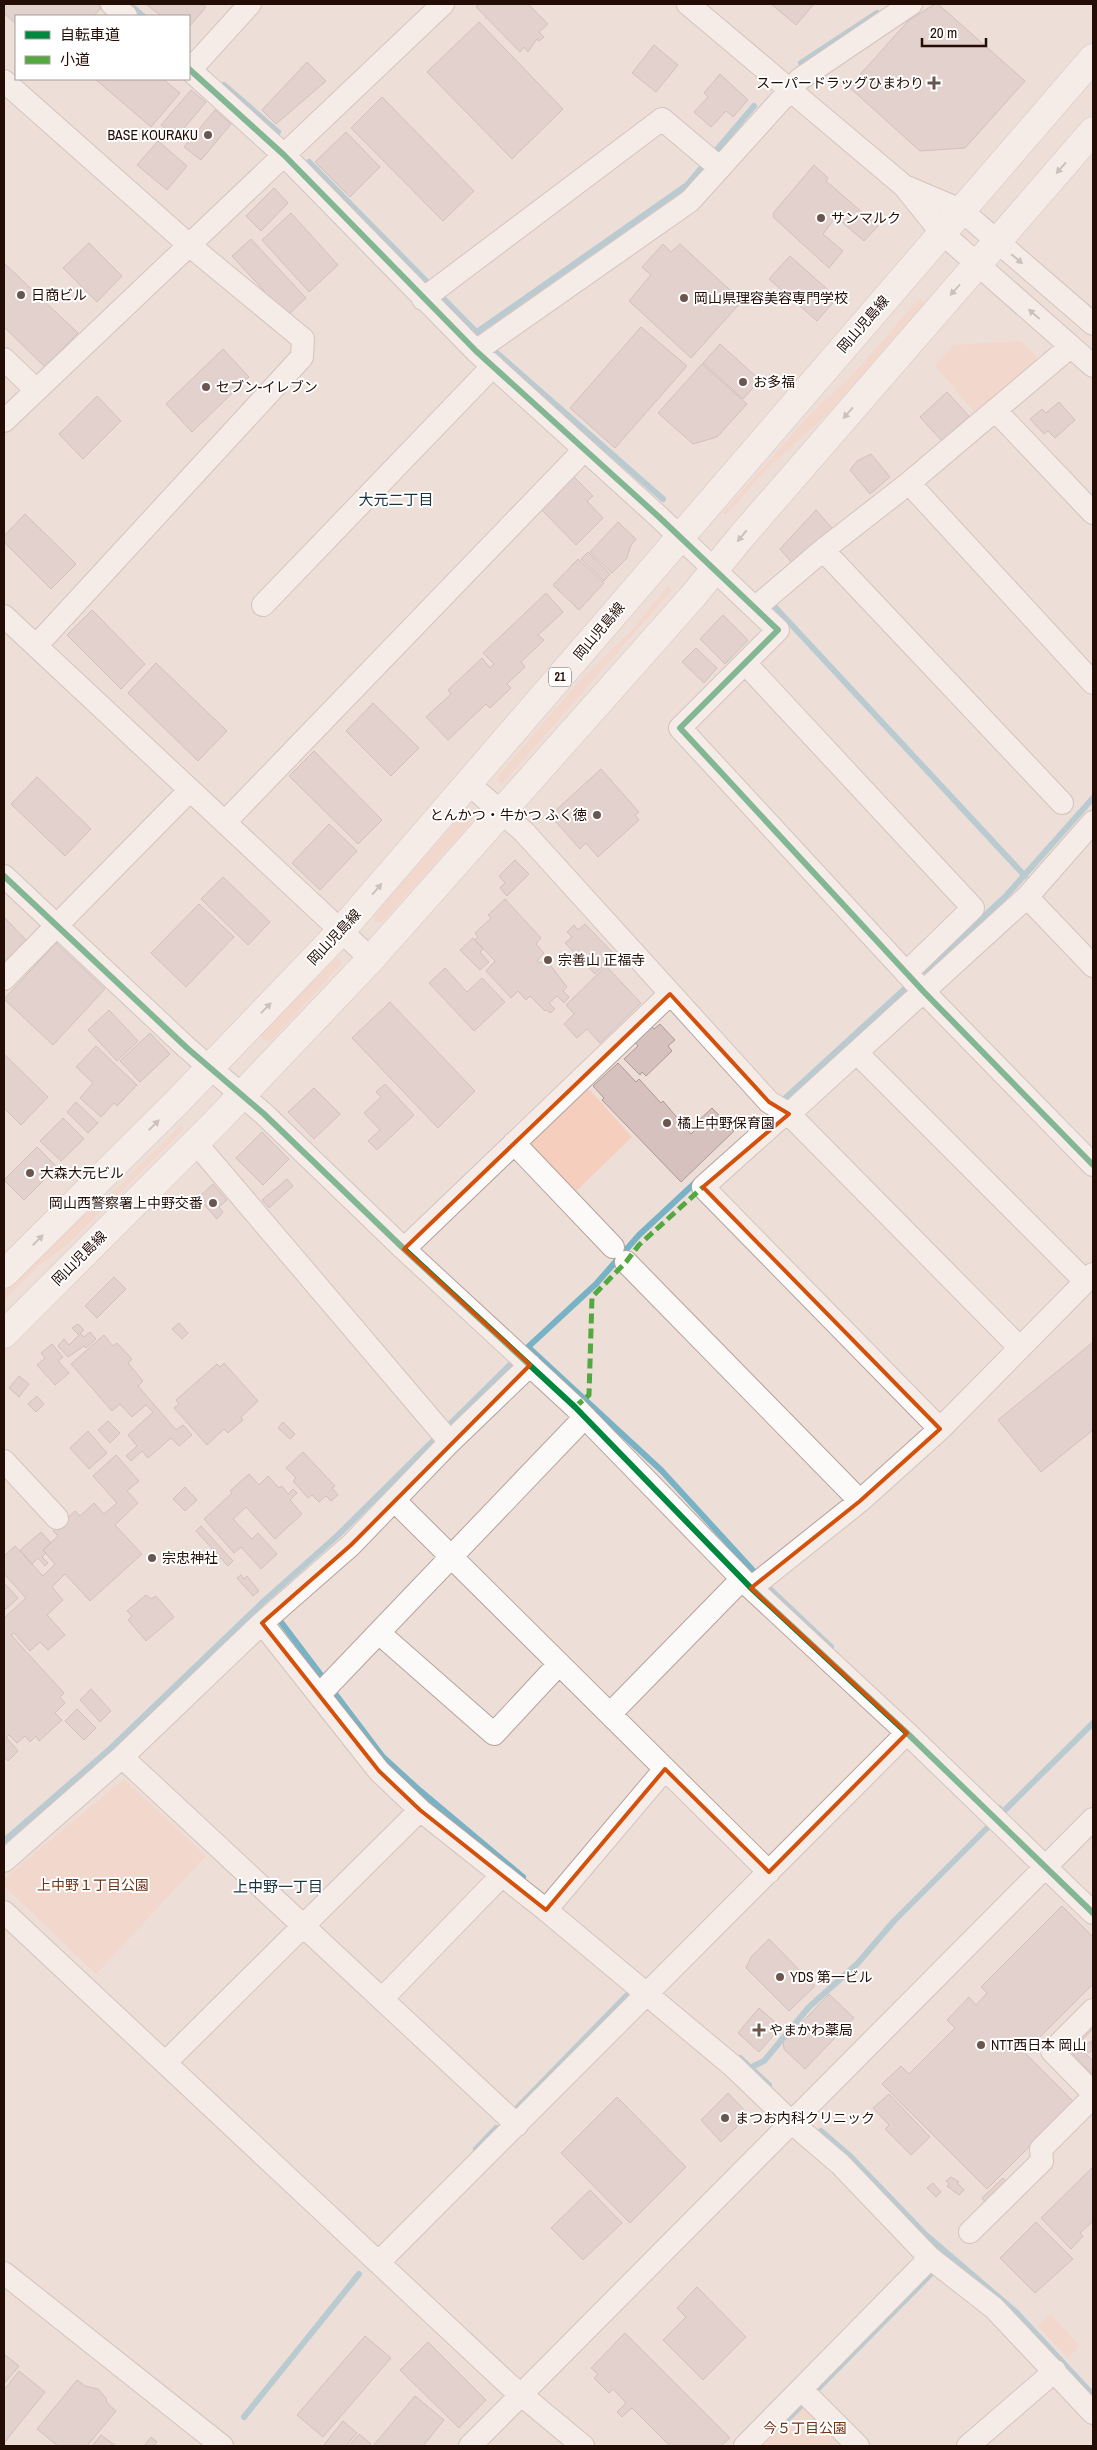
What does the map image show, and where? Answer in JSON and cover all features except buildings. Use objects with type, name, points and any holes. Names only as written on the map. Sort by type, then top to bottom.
[{"type":"main road","name":"岡山児島線","points":[[4,1274],[176,1103],[209,1066],[341,931],[1093,58]]},
{"type":"main road","name":"岡山児島線","points":[[4,1334],[242,1095],[371,959],[714,570],[1093,131]]},
{"type":"street","points":[[112,4],[125,15]]},
{"type":"street","points":[[250,4],[193,66],[431,293],[483,346],[493,366],[756,607],[778,630],[680,728],[915,982],[1093,1165]]},
{"type":"street","points":[[4,421],[443,4]]},
{"type":"street","points":[[688,4],[904,186],[942,232],[1093,366]]},
{"type":"street","points":[[483,346],[690,201],[713,162],[800,79],[911,4]]},
{"type":"street","points":[[4,81],[189,245],[302,339],[302,357],[36,646]]},
{"type":"street","points":[[431,293],[662,119],[713,162]]},
{"type":"street","points":[[904,186],[961,210],[1093,324]]},
{"type":"street","points":[[756,607],[823,550],[909,483],[1070,347]]},
{"type":"street","points":[[4,359],[36,390]]},
{"type":"street","points":[[263,605],[493,366]]},
{"type":"street","points":[[995,410],[1093,513]]},
{"type":"street","points":[[225,822],[584,450]]},
{"type":"street","points":[[909,483],[1093,683]]},
{"type":"street","points":[[823,550],[1062,803]]},
{"type":"street","points":[[4,616],[371,959]]},
{"type":"street","points":[[745,663],[973,908],[857,1053],[781,1109],[780,1118],[703,1187],[940,1429]]},
{"type":"street","points":[[469,784],[503,811],[670,994],[781,1109],[1020,1348]]},
{"type":"street","points":[[4,979],[190,790]]},
{"type":"street","points":[[915,982],[1027,897],[1093,822]]},
{"type":"street","points":[[4,876],[242,1095],[585,1417],[1093,1913]]},
{"type":"street","points":[[1027,897],[1093,966]]},
{"type":"street","points":[[404,1248],[670,994]]},
{"type":"street","points":[[610,1714],[754,1582],[860,1502],[940,1429],[1089,1277],[857,1053]]},
{"type":"street","points":[[195,1142],[444,1435]]},
{"type":"street","points":[[514,1142],[619,1254],[860,1502]]},
{"type":"street","points":[[4,1861],[122,1757],[262,1623],[351,1545],[395,1501],[444,1435],[524,1359]]},
{"type":"street","points":[[325,1689],[585,1417]]},
{"type":"street","points":[[4,1461],[56,1518]]},
{"type":"street","points":[[395,1501],[769,1872]]},
{"type":"street","points":[[262,1623],[325,1689],[380,1771],[420,1810],[502,1875],[550,1904],[734,2067],[792,2123],[840,2164],[930,2258],[994,2308],[1093,2413]]},
{"type":"street","points":[[379,1633],[494,1734],[560,1664]]},
{"type":"street","points":[[379,2262],[517,2125],[645,1989],[769,1872],[907,1733]]},
{"type":"street","points":[[122,1757],[517,2125]]},
{"type":"street","points":[[550,1904],[665,1769]]},
{"type":"street","points":[[166,2062],[420,1810]]},
{"type":"street","points":[[470,2446],[1093,1819]]},
{"type":"street","points":[[382,1998],[502,1875]]},
{"type":"street","points":[[4,1912],[522,2395],[583,2446]]},
{"type":"street","points":[[1093,2010],[1052,2051],[1093,2093]]},
{"type":"street","points":[[970,2232],[1042,2161],[1041,2149],[1093,2097]]},
{"type":"street","points":[[744,2446],[806,2394],[930,2258]]},
{"type":"street","points":[[4,2273],[222,2446]]},
{"type":"street","points":[[968,2446],[1055,2371]]},
{"type":"street","points":[[806,2394],[858,2446]]},
{"type":"highlighted area","points":[[670,994],[769,1102],[789,1114],[703,1187],[940,1429],[860,1501],[751,1588],[907,1733],[769,1872],[665,1769],[546,1910],[420,1810],[379,1771],[262,1623],[351,1545],[530,1365],[404,1249]]},
{"type":"green space","points":[[922,299],[923,305],[826,415],[765,471],[726,515],[723,513],[805,420],[857,370],[918,300]]},
{"type":"green space","points":[[1020,341],[1036,355],[1036,361],[975,413],[935,366],[954,345]]},
{"type":"green space","points":[[668,586],[672,590],[503,783],[499,783],[497,777],[575,686],[629,633]]},
{"type":"green space","points":[[462,815],[470,816],[471,823],[382,922],[375,922],[374,915]]},
{"type":"green space","points":[[337,958],[341,960],[341,964],[271,1041],[263,1040],[261,1036],[263,1031]]},
{"type":"green space","points":[[587,1087],[632,1137],[571,1196],[527,1144]]},
{"type":"green space","points":[[180,1126],[183,1127],[183,1130],[67,1245],[38,1266],[4,1300],[4,1293],[85,1213],[114,1192]]},
{"type":"green space","name":"上中野１丁目公園","points":[[124,1779],[206,1856],[96,1974],[4,1886],[4,1879]]},
{"type":"green space","points":[[1050,2314],[1080,2346],[1068,2358],[1038,2326]]},
{"type":"green space","name":"今５丁目公園","points":[[803,2406],[848,2446],[763,2446]]},
{"type":"waterway","points":[[129,4],[142,15]]},
{"type":"waterway","points":[[801,63],[877,13]]},
{"type":"waterway","points":[[224,85],[278,132]]},
{"type":"waterway","points":[[477,332],[687,185],[754,106]]},
{"type":"waterway","points":[[309,162],[498,354],[663,499]]},
{"type":"waterway","points":[[774,606],[1025,876]]},
{"type":"waterway","points":[[780,1103],[1005,897],[1093,798]]},
{"type":"waterway","points":[[4,1841],[111,1748],[264,1601],[337,1536],[528,1347],[596,1284],[639,1235],[698,1180]]},
{"type":"waterway","points":[[528,1347],[661,1470],[770,1589],[831,1647]]},
{"type":"waterway","points":[[281,1622],[383,1757],[523,1877]]},
{"type":"waterway","points":[[999,1808],[1003,1812],[1093,1723]]},
{"type":"waterway","points":[[752,2067],[764,2061],[809,2007],[857,1964],[894,1921],[988,1827]]},
{"type":"waterway","points":[[517,2108],[633,1989]]},
{"type":"waterway","points":[[740,2058],[769,2085]]},
{"type":"waterway","points":[[476,2149],[496,2128]]},
{"type":"waterway","points":[[821,2131],[850,2156],[926,2235],[1016,2312],[1093,2395]]},
{"type":"waterway","points":[[244,2417],[359,2274]]},
{"type":"waterway","points":[[786,2421],[931,2274]]},
{"type":"marked path","points":[[575,1407],[589,1395],[592,1297],[626,1262],[639,1245],[703,1187]]},
{"type":"cycle path","points":[[190,70],[284,155],[476,351],[659,517],[778,630],[680,728],[924,992],[1093,1165]]},
{"type":"cycle path","points":[[4,876],[187,1048],[264,1114],[404,1249],[575,1407],[751,1588],[907,1733],[1093,1913]]},
{"type":"place","name":"スーパードラッグひまわり","points":[[934,83]]},
{"type":"place","name":"BASE KOURAKU","points":[[208,135]]},
{"type":"place","name":"サンマルク","points":[[821,218]]},
{"type":"place","name":"日商ビル","points":[[21,295]]},
{"type":"place","name":"岡山県理容美容専門学校","points":[[684,298]]},
{"type":"place","name":"お多福","points":[[743,382]]},
{"type":"place","name":"セブン-イレブン","points":[[206,387]]},
{"type":"place","name":"とんかつ・牛かつ ふく徳","points":[[597,815]]},
{"type":"place","name":"宗善山 正福寺","points":[[548,960]]},
{"type":"place","name":"橘上中野保育園","points":[[667,1123]]},
{"type":"place","name":"大森大元ビル","points":[[30,1173]]},
{"type":"place","name":"岡山西警察署上中野交番","points":[[213,1203]]},
{"type":"place","name":"宗忠神社","points":[[152,1558]]},
{"type":"place","name":"YDS 第一ビル","points":[[780,1977]]},
{"type":"place","name":"やまかわ薬局","points":[[759,2030]]},
{"type":"place","name":"NTT西日本 岡山","points":[[981,2045]]},
{"type":"place","name":"まつお内科クリニック","points":[[725,2118]]},
{"type":"district","name":"大元二丁目","points":[[396,500]]},
{"type":"district","name":"上中野一丁目","points":[[278,1887]]}]
